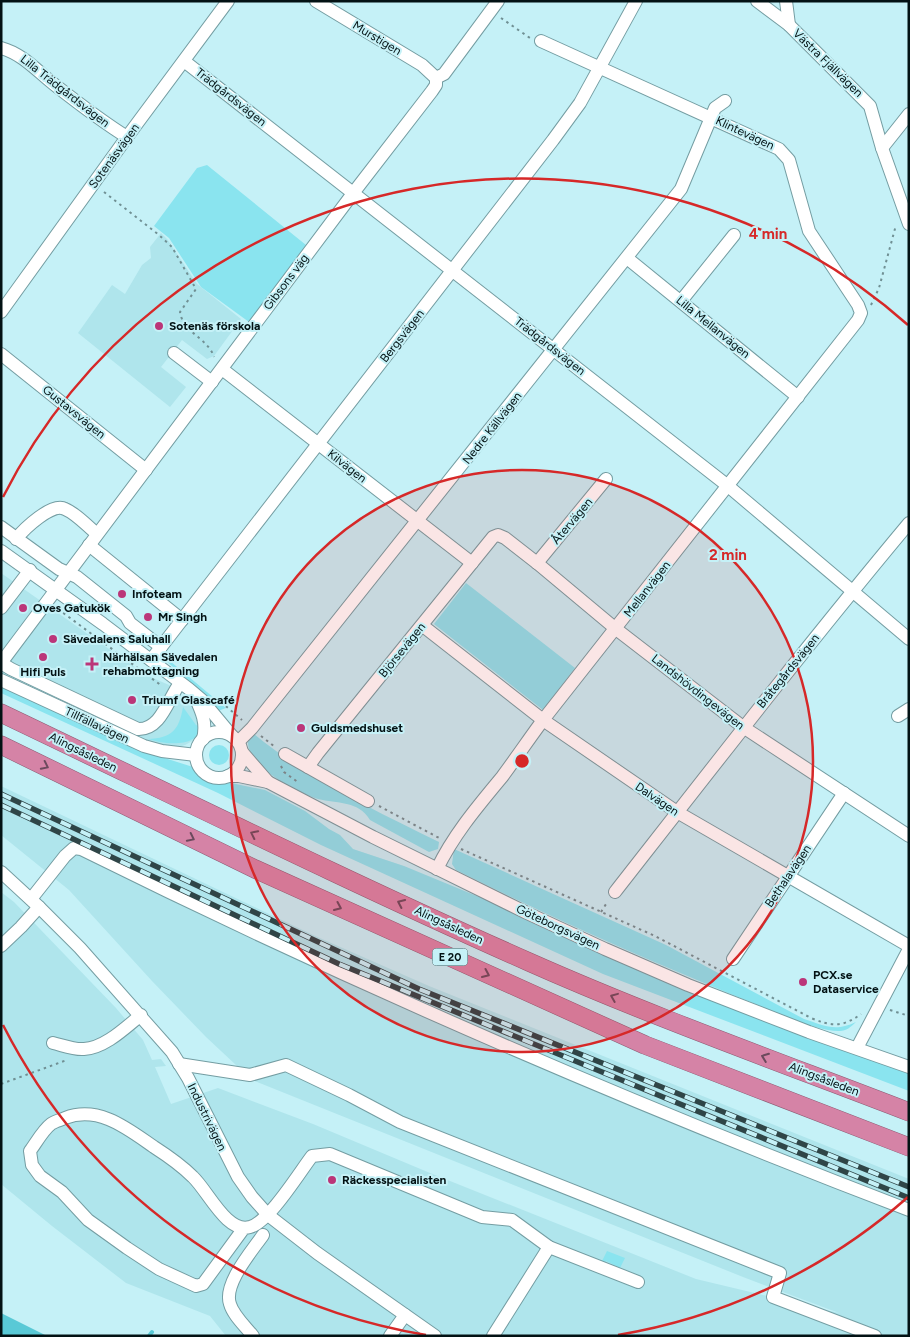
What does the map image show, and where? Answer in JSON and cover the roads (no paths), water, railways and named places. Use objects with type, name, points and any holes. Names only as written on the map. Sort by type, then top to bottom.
[{"type":"highway","name":"Alingsåsleden","points":[[1,713],[351,880],[530,962],[676,1023],[909,1112]]},
{"type":"highway","name":"E 20","points":[[1,745],[255,869],[645,1045],[909,1147]]},
{"type":"street","name":"Sotenäsvägen","points":[[1,312],[126,137],[228,1]]},
{"type":"street","name":"Murstigen","points":[[316,1],[422,65],[436,78]]},
{"type":"street","name":"Bergsvägen","points":[[151,660],[553,140],[580,103],[636,1]]},
{"type":"street","name":"Västra Fjällvägen","points":[[757,1],[789,25],[870,106],[882,148],[909,224]]},
{"type":"street","points":[[786,1],[789,25]]},
{"type":"street","name":"Gibsons väg","points":[[1,663],[354,192],[432,91],[436,84],[436,78],[444,74],[495,6]]},
{"type":"street","name":"Klintevägen","points":[[541,41],[779,149],[789,160],[809,231],[858,305],[861,313]]},
{"type":"street","name":"Lilla Trädgårdsvägen","points":[[1,48],[17,54],[55,85],[126,137]]},
{"type":"street","name":"Trädgårdsvägen","points":[[184,61],[728,486],[909,639]]},
{"type":"street","name":"Nedre Källvägen","points":[[237,744],[252,728],[417,522],[681,189],[715,108],[725,101]]},
{"type":"street","points":[[882,148],[909,114]]},
{"type":"street","points":[[681,301],[734,234]]},
{"type":"street","name":"Lilla Mellanvägen","points":[[627,258],[798,398]]},
{"type":"street","name":"Mellanvägen","points":[[437,869],[450,844],[543,720],[798,398],[858,320],[861,313]]},
{"type":"street","points":[[174,353],[212,382]]},
{"type":"street","name":"Gustavsvägen","points":[[1,354],[146,470]]},
{"type":"street","name":"Kilvägen","points":[[222,369],[472,563]]},
{"type":"street","name":"Återvägen","points":[[537,563],[606,479]]},
{"type":"street","points":[[16,539],[22,531],[46,513],[59,507],[66,509],[97,534]]},
{"type":"street","name":"Bråtegårdsvägen","points":[[615,892],[743,727],[909,523]]},
{"type":"street","points":[[1,527],[68,574],[77,577],[116,607],[126,616],[130,623],[161,647]]},
{"type":"street","name":"Landshövdingevägen","points":[[498,535],[505,538],[537,563],[616,629],[743,727],[909,836]]},
{"type":"street","name":"Björsevägen","points":[[308,767],[493,537],[498,535]]},
{"type":"street","points":[[89,545],[182,620]]},
{"type":"street","name":"Göteborgsvägen","points":[[1,551],[30,570],[151,660],[176,688],[202,700],[268,782]]},
{"type":"street","points":[[1,608],[30,570]]},
{"type":"street","name":"Dalvägen","points":[[423,626],[543,720],[677,812],[909,947]]},
{"type":"street","points":[[1,663],[138,729],[153,726],[159,719],[176,688]]},
{"type":"street","name":"Tillfällavägen","points":[[1,680],[144,746],[162,751],[196,755]]},
{"type":"street","name":"Göteborgsvägen","points":[[194,695],[205,721],[203,739]]},
{"type":"street","points":[[219,732],[237,744],[239,767],[228,776],[217,778],[206,774],[199,765],[196,755],[198,746],[210,734],[219,732]]},
{"type":"street","points":[[285,754],[368,800]]},
{"type":"street","name":"Göteborgsvägen","points":[[228,776],[239,776],[268,782],[527,913],[647,967],[809,1032],[909,1067]]},
{"type":"street","name":"Bethalavägen","points":[[733,959],[844,793]]},
{"type":"street","points":[[1,946],[22,927],[48,880],[65,856],[74,848],[81,849],[251,933],[430,1014],[621,1096],[909,1210]]},
{"type":"street","name":"Industrivägen","points":[[1,872],[35,903],[141,1015],[172,1052],[188,1078],[238,1177],[268,1215],[435,1336]]},
{"type":"street","points":[[857,1048],[909,947]]},
{"type":"street","points":[[53,1043],[84,1049],[95,1047],[141,1015]]},
{"type":"street","points":[[179,1064],[250,1075],[286,1065],[400,1122],[780,1273],[773,1297],[875,1336]]},
{"type":"street","points":[[244,1228],[203,1284],[196,1286],[159,1268],[88,1220],[62,1192],[40,1176],[32,1164],[30,1151],[50,1124],[83,1114],[104,1117],[120,1123],[173,1160],[194,1178],[228,1221],[244,1228],[254,1226],[268,1215],[312,1156],[330,1154],[482,1217],[512,1220],[549,1247],[638,1282]]},
{"type":"street","points":[[253,1336],[229,1303],[229,1291],[236,1274],[263,1235]]},
{"type":"street","points":[[493,1336],[549,1247]]},
{"type":"street","points":[[390,1336],[405,1314]]},
{"type":"waterway","points":[[149,1336],[152,1332]]},
{"type":"railway","points":[[1,794],[419,989],[909,1187]]},
{"type":"railway","points":[[1,805],[339,964],[909,1198]]},
{"type":"place","name":"Sotenäs förskola","points":[[159,326]]},
{"type":"place","name":"Infoteam","points":[[122,594]]},
{"type":"place","name":"Oves Gatukök","points":[[23,608]]},
{"type":"place","name":"Mr Singh","points":[[148,617]]},
{"type":"place","name":"Sävedalens Saluhall","points":[[53,639]]},
{"type":"place","name":"Hifi Puls","points":[[43,657]]},
{"type":"place","name":"Närhälsan Sävedalen rehabmottagning","points":[[92,664]]},
{"type":"place","name":"Triumf Glasscafé","points":[[132,700]]},
{"type":"place","name":"Guldsmedshuset","points":[[301,728]]},
{"type":"place","name":"PCX.se Dataservice","points":[[803,982]]},
{"type":"place","name":"Räckesspecialisten","points":[[332,1180]]}]
